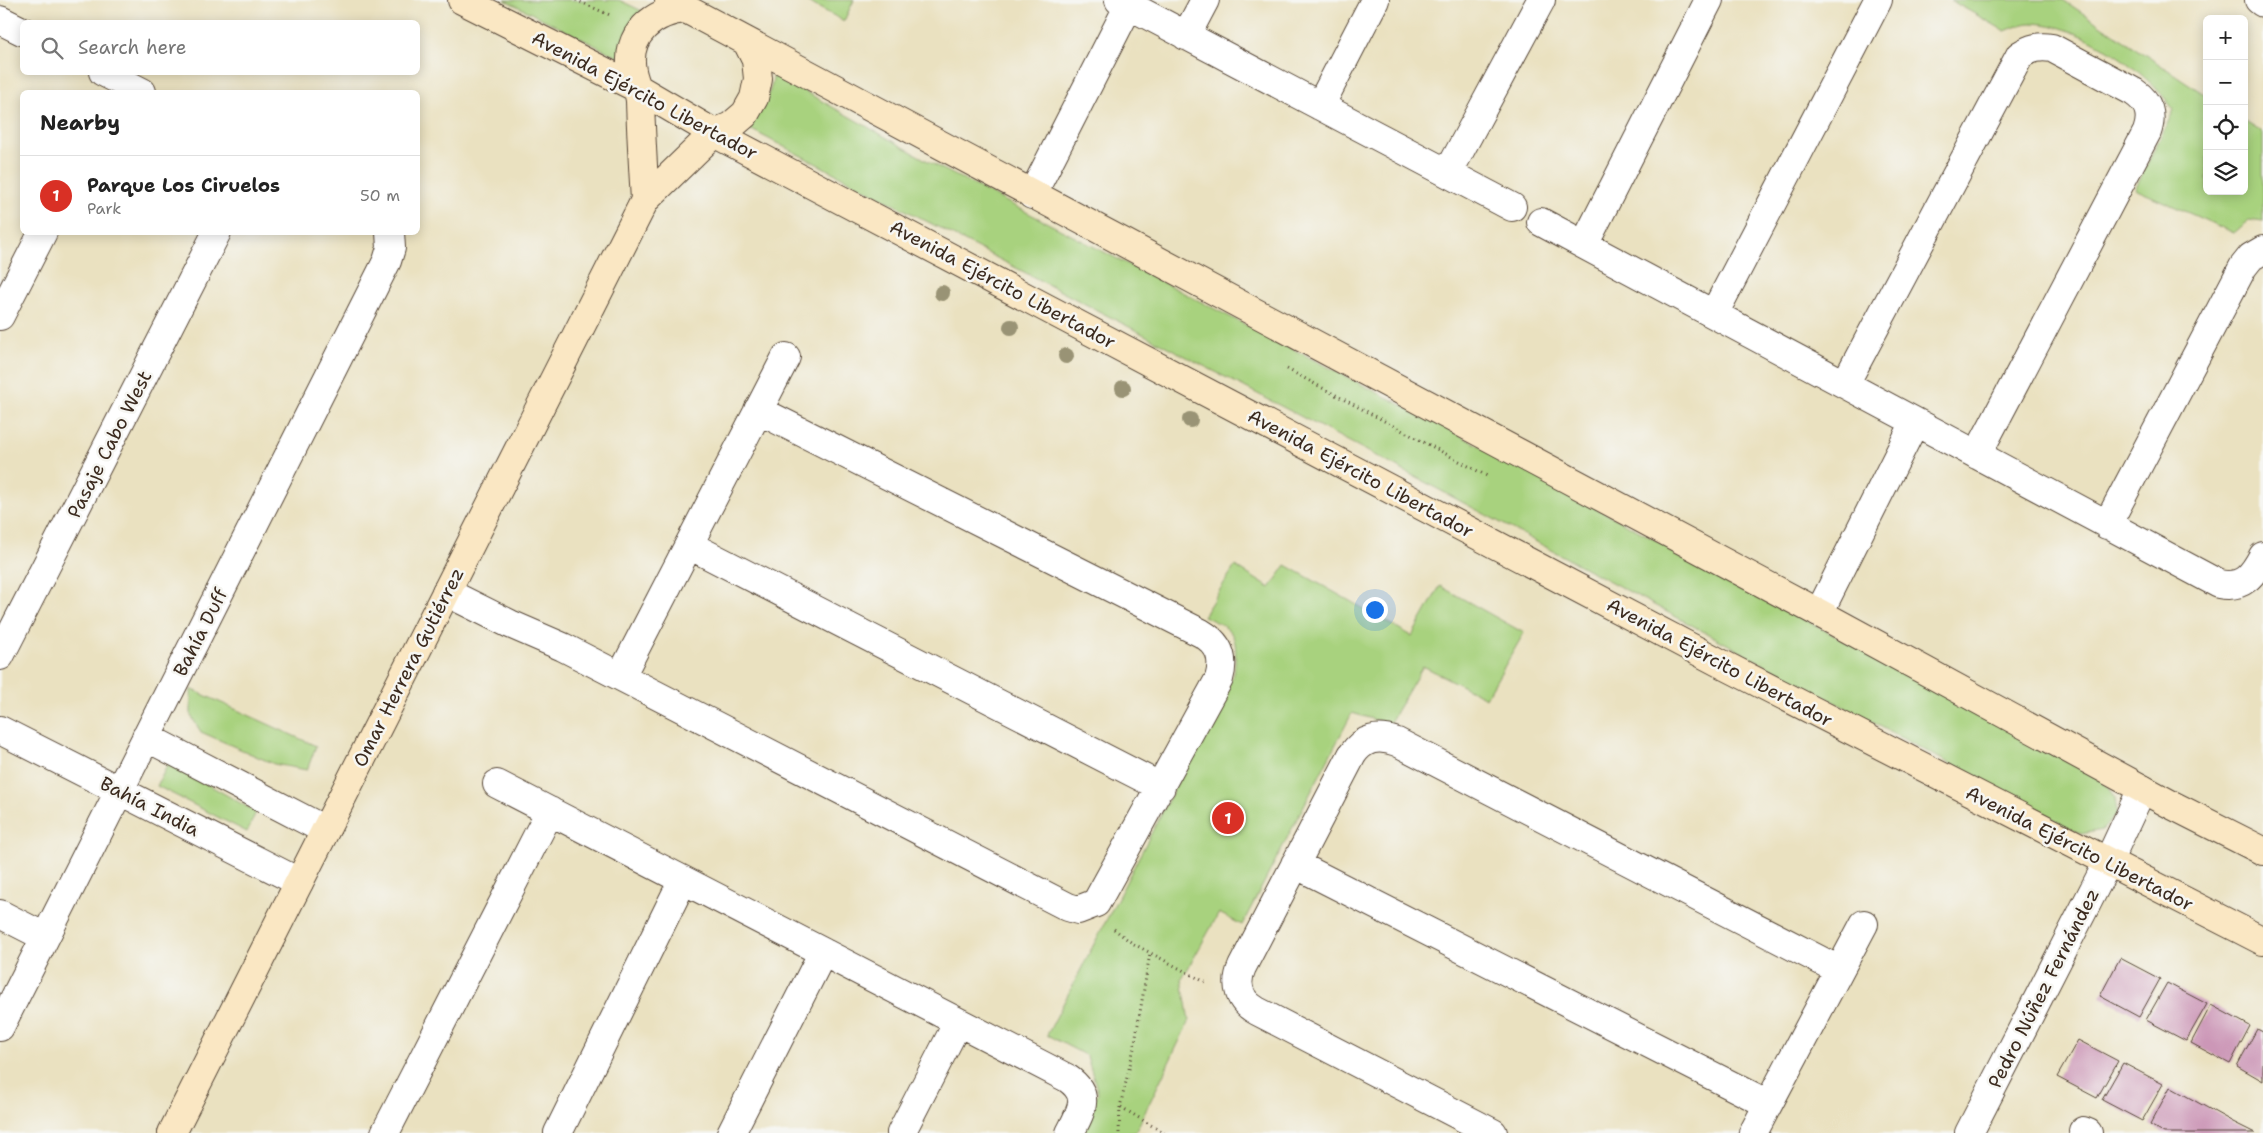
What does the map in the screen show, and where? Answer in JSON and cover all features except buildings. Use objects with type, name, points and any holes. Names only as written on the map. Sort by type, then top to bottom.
[{"type":"main road","name":"Avenida Ejército Libertador","points":[[462,0],[639,89],[714,133],[1726,666],[2263,941]]},
{"type":"main road","points":[[645,200],[639,89],[632,72],[631,53],[638,35],[650,21],[678,5],[1819,613],[2142,789],[2263,851]]},
{"type":"main road","name":"Omar Herrera Gutiérrez","points":[[172,1133],[645,200],[714,133],[731,126],[745,114],[754,98],[758,79],[756,60],[747,42]]},
{"type":"street","points":[[1186,36],[1205,0]]},
{"type":"street","points":[[1320,106],[1375,0]]},
{"type":"street","points":[[1448,174],[1541,0]]},
{"type":"street","points":[[1584,245],[1709,0]]},
{"type":"street","points":[[1714,314],[1878,0]]},
{"type":"street","points":[[2259,0],[2263,3]]},
{"type":"street","points":[[1032,195],[1124,3],[1512,207]]},
{"type":"street","points":[[0,20],[20,30]]},
{"type":"street","points":[[1845,384],[2020,55],[2030,49],[2041,46],[2052,48],[2134,92],[2144,99],[2149,109],[2151,121],[2147,132],[1976,455]]},
{"type":"street","points":[[1540,222],[2219,584],[2237,585],[2245,581],[2252,575],[2263,556]]},
{"type":"street","points":[[0,316],[41,235]]},
{"type":"street","name":"Pasaje Cabo West","points":[[0,656],[215,235]]},
{"type":"street","name":"Bahía Duff","points":[[0,1027],[387,261],[391,248],[390,235]]},
{"type":"street","points":[[2107,525],[2243,267],[2251,257],[2263,250]]},
{"type":"street","points":[[621,676],[786,357]]},
{"type":"street","points":[[446,592],[621,676],[1068,907],[1078,910],[1088,908],[1096,903],[1102,896],[1219,679],[1222,666],[1221,654],[1210,638],[758,410]]},
{"type":"street","points":[[1819,613],[1915,422]]},
{"type":"street","points":[[689,545],[1161,787]]},
{"type":"street","name":"Bahía India","points":[[0,730],[299,882]]},
{"type":"street","points":[[146,738],[325,830]]},
{"type":"street","points":[[1493,1133],[1257,1012],[1243,1001],[1239,992],[1238,975],[1295,864],[1356,748],[1370,739],[1388,739],[1840,970]]},
{"type":"street","points":[[498,784],[1074,1083],[1080,1091],[1082,1107],[1070,1133]]},
{"type":"street","name":"Pedro Núñez Fernández","points":[[1969,1133],[2108,862],[2142,789]]},
{"type":"street","points":[[385,1133],[550,811]]},
{"type":"street","points":[[1295,864],[1768,1104]]},
{"type":"street","points":[[558,1133],[683,880]]},
{"type":"street","points":[[0,914],[45,937]]},
{"type":"street","points":[[1753,1133],[1864,924]]},
{"type":"street","points":[[731,1133],[823,952]]},
{"type":"street","points":[[901,1133],[958,1022]]},
{"type":"path","points":[[1088,908],[1132,944],[1219,989],[1239,992]]},
{"type":"path","points":[[1119,1133],[1120,1107],[1134,1048],[1150,953]]},
{"type":"path","points":[[1120,1107],[1164,1133]]},
{"type":"green space","points":[[505,0],[619,0],[642,11],[624,60]]},
{"type":"green space","points":[[804,0],[854,0],[844,21]]},
{"type":"green space","points":[[1950,0],[2063,0],[2203,93],[2203,195],[2248,195],[2248,124],[2263,133],[2263,222],[2249,220],[2234,233],[2135,189],[2174,110],[2162,95],[2147,79],[2111,52],[2071,31],[2051,25],[2031,23],[2005,31]]},
{"type":"green space","points":[[774,74],[935,165],[1450,430],[2101,778],[2115,798],[2117,814],[2102,830],[2081,834],[1365,450],[746,127],[764,102],[770,90]]},
{"type":"green space","points":[[1286,565],[1412,636],[1440,586],[1524,633],[1486,698],[1423,666],[1389,724],[1352,713],[1242,925],[1219,913],[1182,979],[1189,1021],[1135,1133],[1078,1133],[1098,1093],[1087,1056],[1047,1035],[1234,673],[1236,650],[1233,636],[1223,626],[1203,616],[1235,566],[1270,588]]},
{"type":"green space","points":[[191,689],[316,746],[307,770],[274,764],[201,732],[191,716]]},
{"type":"green space","points":[[169,762],[256,812],[247,832],[157,786]]},
{"type":"place","name":"Parque Los Ciruelos","points":[[1228,818]]}]
